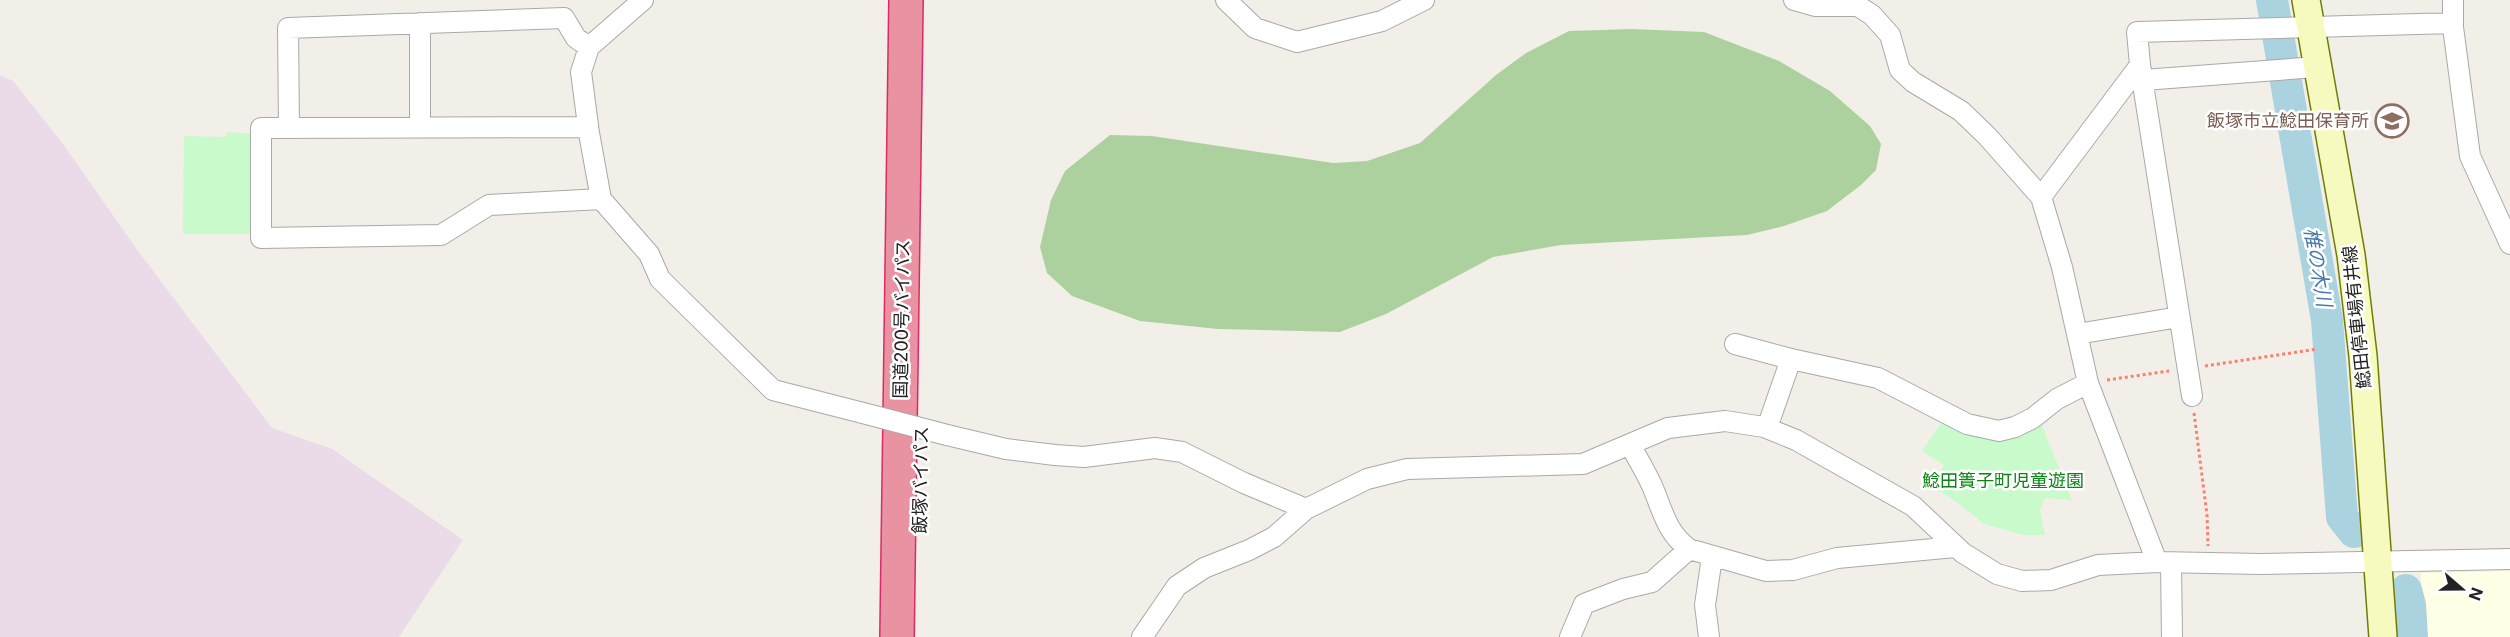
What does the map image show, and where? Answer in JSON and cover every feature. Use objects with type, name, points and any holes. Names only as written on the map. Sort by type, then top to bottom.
[{"type":"highway","name":"国道200号バイパス","points":[[897,637],[906,0]]},
{"type":"highway","name":"飯塚バイパス","points":[[918,637],[926,0]]},
{"type":"main road","name":"鯰田停車場有井線","points":[[2308,13],[2351,255],[2363,356],[2383,637]]},
{"type":"street","points":[[643,0],[589,47],[581,72],[601,199],[649,254],[660,279],[773,390],[1006,449],[1084,457],[1155,448],[1182,452],[1244,483],[1306,509]]},
{"type":"street","points":[[1226,0],[1255,28],[1297,42],[1382,21],[1424,0]]},
{"type":"street","points":[[1794,0],[1815,6],[1858,6],[1872,15],[1890,35],[1900,70],[1913,82],[1961,111],[1987,136],[2041,197],[2062,267],[2088,383],[2164,563],[2172,637]]},
{"type":"street","points":[[2453,0],[2453,23],[2470,156],[2510,244]]},
{"type":"street","points":[[2192,396],[2141,73],[2137,32],[2308,13],[2330,28],[2453,23]]},
{"type":"street","points":[[289,128],[288,28],[564,18],[576,38],[589,47]]},
{"type":"street","points":[[420,23],[420,127]]},
{"type":"street","points":[[2041,197],[2141,73],[2317,67]]},
{"type":"street","points":[[588,127],[261,128],[261,238],[441,235],[489,205],[601,199]]},
{"type":"street","points":[[2077,334],[2179,317]]},
{"type":"street","points":[[1735,344],[1878,378],[1967,423],[1999,431],[2015,427],[2033,418],[2057,399],[2088,383]]},
{"type":"street","points":[[1767,428],[1791,358]]},
{"type":"street","points":[[1142,637],[1177,586],[1204,568],[1274,537],[1306,509],[1367,479],[1407,469],[1583,464],[1668,428],[1725,421],[1767,428],[1796,440],[1913,506],[1955,547],[1997,574],[2022,580],[2051,580],[2098,565],[2510,559]]},
{"type":"street","points":[[1630,445],[1653,488],[1663,518],[1678,541],[1689,549],[1713,557],[1766,571],[1793,570],[1837,558],[1955,547]]},
{"type":"street","points":[[1570,637],[1584,604],[1623,588],[1652,582],[1689,549]]},
{"type":"street","points":[[1709,637],[1705,605],[1713,557]]},
{"type":"path","points":[[2192,396],[2207,515],[2208,564]]},
{"type":"shaded area","points":[[0,75],[13,81],[63,144],[138,251],[272,428],[332,449],[463,540],[399,637],[0,637]]},
{"type":"shaded area","points":[[2510,571],[2510,637],[2423,637],[2421,573]]},
{"type":"green space","points":[[1632,29],[1704,32],[1779,61],[1830,91],[1870,126],[1881,144],[1876,170],[1861,185],[1827,211],[1784,226],[1747,235],[1561,245],[1493,257],[1386,314],[1340,332],[1218,329],[1140,321],[1072,296],[1047,273],[1040,247],[1051,200],[1065,171],[1110,135],[1152,136],[1333,163],[1367,161],[1420,143],[1496,75],[1526,53],[1569,31]]},
{"type":"green space","points":[[227,132],[256,134],[255,234],[183,234],[184,136],[226,137]]},
{"type":"green space","name":"鯰田簀子町児童遊園","points":[[2039,418],[2072,500],[2045,498],[2040,510],[2045,535],[2024,535],[1984,524],[1932,486],[1944,465],[1922,451],[1944,419],[1972,431]]},
{"type":"waterway","name":"椎の木川","points":[[2272,0],[2327,320],[2342,517],[2354,532]]},
{"type":"waterway","name":"椎の木川","points":[[2406,590],[2410,605],[2412,637]]},
{"type":"place","name":"飯塚市立鯰田保育所","points":[[2392,121]]}]
